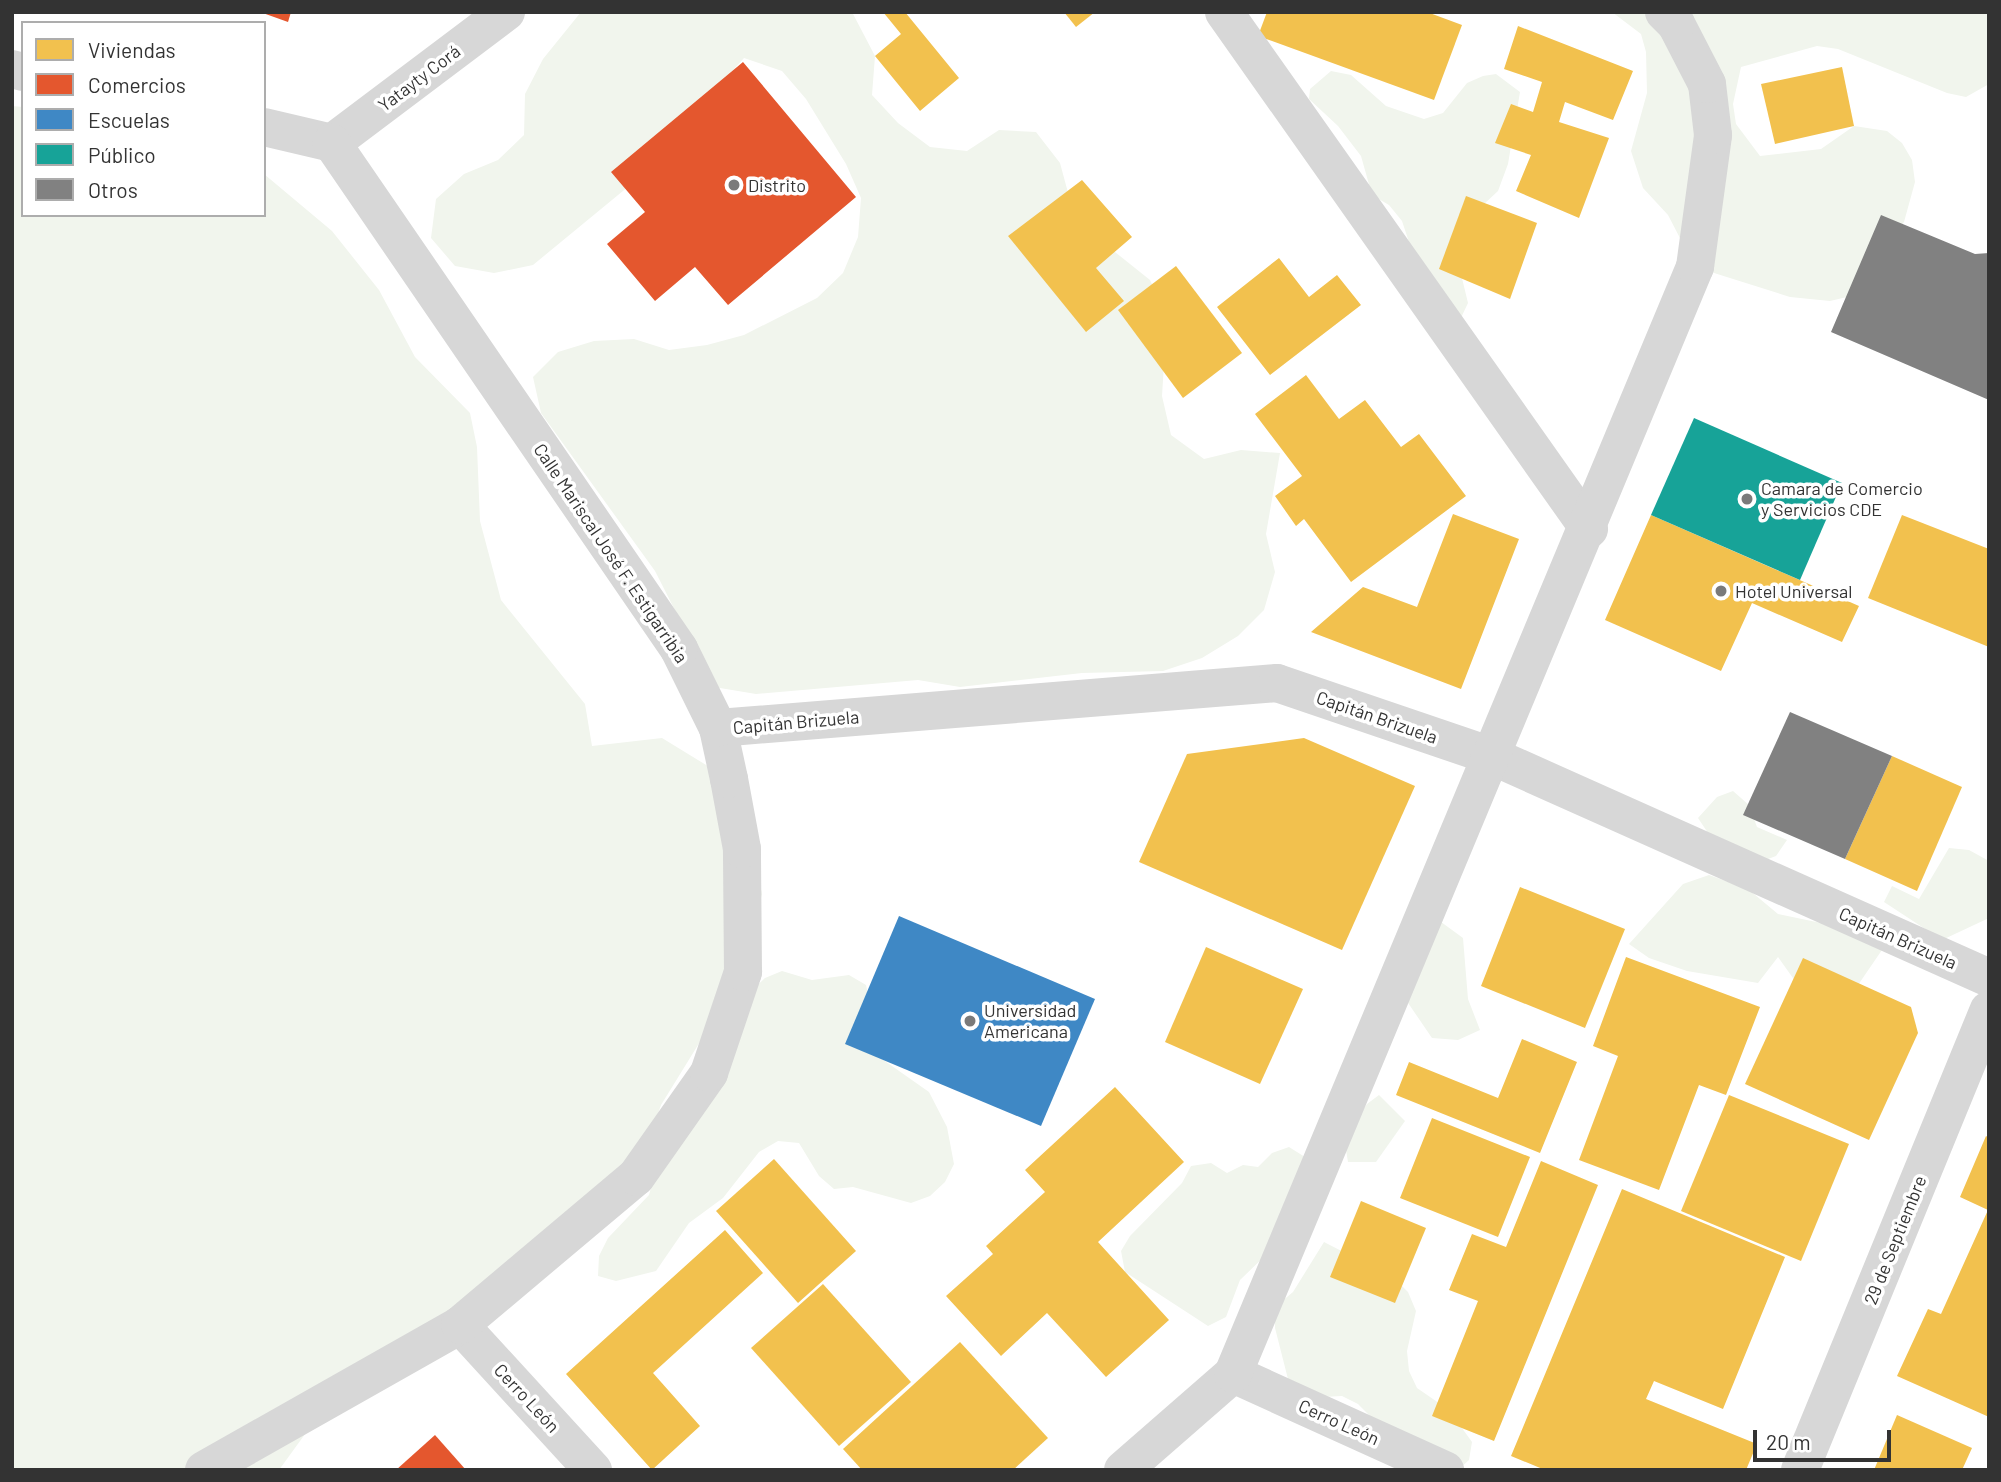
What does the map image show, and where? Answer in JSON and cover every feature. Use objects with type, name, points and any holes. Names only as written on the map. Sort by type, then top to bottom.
[{"type":"street","name":"Yatayty Corá","points":[[332,143],[506,12]]},
{"type":"street","points":[[1224,12],[1588,529]]},
{"type":"street","points":[[1123,1470],[1233,1374],[1494,757],[1695,267],[1713,135],[1707,84],[1676,24],[1664,12]]},
{"type":"street","points":[[266,127],[332,143]]},
{"type":"street","name":"Calle Mariscal José F. Estigarribia","points":[[204,1470],[460,1325],[636,1177],[709,1073],[743,972],[742,849],[718,728],[680,649],[332,143]]},
{"type":"street","name":"Capitán Brizuela","points":[[718,728],[1277,683],[1494,757],[1989,978]]},
{"type":"street","name":"29 de Septiembre","points":[[1800,1470],[1989,1010]]},
{"type":"street","name":"Cerro León","points":[[460,1325],[593,1470]]},
{"type":"street","name":"Cerro León","points":[[1233,1374],[1445,1470]]},
{"type":"shaded area","points":[[581,12],[852,12],[875,56],[872,95],[898,123],[930,147],[967,151],[999,130],[1036,132],[1060,163],[1070,200],[1090,232],[1150,280],[1167,316],[1162,396],[1171,435],[1204,459],[1241,450],[1280,453],[1266,534],[1275,572],[1264,610],[1238,636],[1202,658],[1163,671],[1082,673],[960,687],[918,680],[756,694],[714,687],[655,571],[541,413],[533,377],[558,352],[594,341],[634,339],[669,350],[707,345],[744,335],[817,298],[843,273],[858,237],[861,198],[846,164],[806,99],[782,71],[744,58],[629,186],[533,265],[494,273],[455,266],[431,238],[436,199],[464,174],[498,160],[524,135],[525,94],[543,59]]},
{"type":"shaded area","points":[[1612,12],[1989,12],[1989,84],[1966,97],[1947,93],[1838,49],[1817,46],[1741,67],[1733,104],[1736,124],[1760,156],[1821,149],[1854,126],[1887,131],[1902,143],[1912,160],[1915,182],[1904,222],[1847,297],[1830,301],[1790,297],[1695,267],[1668,215],[1643,188],[1631,151],[1647,93],[1646,52],[1641,34]]},
{"type":"shaded area","points":[[1331,71],[1351,75],[1386,106],[1424,119],[1443,113],[1467,83],[1483,76],[1496,74],[1520,92],[1508,164],[1498,191],[1483,205],[1461,274],[1468,303],[1459,322],[1411,248],[1402,221],[1389,205],[1372,195],[1361,156],[1338,126],[1309,99],[1310,89]]},
{"type":"shaded area","points":[[12,106],[21,107],[21,217],[266,217],[266,176],[332,231],[379,290],[415,357],[470,413],[477,447],[480,521],[501,600],[585,704],[592,746],[662,738],[729,779],[746,817],[762,894],[743,972],[661,1105],[636,1177],[308,1430],[279,1470],[12,1470]]},
{"type":"shaded area","points":[[1733,791],[1749,805],[1757,827],[1787,840],[1776,856],[1752,865],[1714,842],[1698,818],[1717,797]]},
{"type":"shaded area","points":[[1949,848],[1969,850],[1989,861],[1989,918],[1942,940],[1884,902],[1892,886],[1919,899]]},
{"type":"shaded area","points":[[1709,875],[1748,889],[1778,914],[1845,928],[1884,947],[1843,1007],[1800,988],[1778,957],[1758,983],[1687,971],[1649,958],[1629,944],[1683,884]]},
{"type":"shaded area","points":[[1437,919],[1463,938],[1468,999],[1480,1030],[1458,1040],[1432,1038],[1404,997]]},
{"type":"shaded area","points":[[782,971],[812,980],[849,975],[866,985],[882,1059],[929,1092],[947,1127],[954,1164],[945,1182],[930,1196],[911,1203],[853,1187],[834,1189],[819,1176],[799,1143],[778,1141],[759,1152],[723,1198],[689,1223],[656,1271],[616,1281],[598,1276],[599,1256],[608,1238],[649,1195],[654,1177],[751,991],[765,978]]},
{"type":"shaded area","points":[[1379,1095],[1405,1121],[1376,1162],[1348,1162],[1344,1138],[1367,1104]]},
{"type":"shaded area","points":[[1289,1147],[1305,1157],[1269,1252],[1240,1280],[1226,1317],[1208,1326],[1125,1272],[1121,1251],[1130,1236],[1182,1183],[1191,1166],[1211,1163],[1227,1173],[1243,1165],[1258,1167],[1272,1153]]},
{"type":"shaded area","points":[[1324,1242],[1394,1278],[1408,1292],[1416,1311],[1407,1351],[1409,1371],[1417,1388],[1449,1410],[1472,1442],[1469,1460],[1458,1470],[1373,1419],[1358,1404],[1342,1396],[1323,1397],[1289,1383],[1275,1328],[1275,1307],[1293,1292]]},
{"type":"building: Viviendas","points":[[883,12],[905,12],[959,78],[920,111],[875,56],[901,34]]},
{"type":"building: Viviendas","points":[[1064,12],[1095,12],[1076,27]]},
{"type":"building: Viviendas","points":[[1267,12],[1427,12],[1462,25],[1434,100],[1258,36]]},
{"type":"building: Viviendas","points":[[1518,26],[1633,71],[1613,120],[1565,102],[1559,122],[1609,138],[1579,218],[1516,191],[1531,155],[1495,143],[1511,104],[1533,112],[1542,82],[1504,69]]},
{"type":"building: Viviendas","points":[[1842,67],[1854,126],[1775,144],[1761,84]]},
{"type":"building: Viviendas","points":[[1082,180],[1132,237],[1096,268],[1124,301],[1086,332],[1008,236]]},
{"type":"building: Viviendas","points":[[1466,196],[1537,223],[1510,299],[1439,269]]},
{"type":"building: Viviendas","points":[[1279,258],[1309,297],[1337,275],[1361,305],[1270,375],[1217,307]]},
{"type":"building: Viviendas","points":[[1176,266],[1242,353],[1183,398],[1118,310]]},
{"type":"building: Viviendas","points":[[1306,375],[1339,419],[1365,400],[1401,447],[1419,434],[1466,496],[1351,582],[1304,519],[1296,526],[1275,496],[1302,476],[1255,414]]},
{"type":"building: Viviendas","points":[[1453,514],[1519,539],[1461,689],[1311,632],[1363,587],[1417,607]]},
{"type":"building: Viviendas","name":"Hotel Universal","points":[[1651,515],[1859,606],[1842,642],[1752,603],[1721,671],[1605,620]]},
{"type":"building: Viviendas","points":[[1902,515],[1989,549],[1989,647],[1868,598]]},
{"type":"building: Viviendas","points":[[1304,738],[1415,786],[1342,950],[1139,862],[1187,754]]},
{"type":"building: Viviendas","points":[[1892,756],[1962,787],[1917,891],[1845,859]]},
{"type":"building: Viviendas","points":[[1520,887],[1625,929],[1585,1028],[1481,986]]},
{"type":"building: Viviendas","points":[[1206,947],[1303,989],[1260,1084],[1165,1042]]},
{"type":"building: Viviendas","points":[[1626,957],[1760,1007],[1726,1095],[1699,1085],[1659,1190],[1579,1160],[1618,1056],[1593,1046]]},
{"type":"building: Viviendas","points":[[1803,958],[1911,1007],[1918,1033],[1869,1140],[1745,1084]]},
{"type":"building: Viviendas","points":[[1522,1039],[1577,1062],[1540,1153],[1396,1095],[1409,1062],[1498,1098]]},
{"type":"building: Viviendas","points":[[1115,1087],[1184,1162],[1098,1242],[1169,1320],[1106,1377],[1047,1313],[1001,1356],[946,1296],[993,1254],[986,1246],[1045,1192],[1025,1170]]},
{"type":"building: Viviendas","points":[[1729,1095],[1849,1144],[1801,1261],[1681,1211]]},
{"type":"building: Viviendas","points":[[1432,1118],[1530,1157],[1498,1237],[1400,1198]]},
{"type":"building: Viviendas","points":[[1986,1136],[1989,1138],[1989,1417],[1897,1376],[1928,1309],[1941,1314],[1988,1210],[1960,1197]]},
{"type":"building: Viviendas","points":[[774,1159],[856,1251],[798,1303],[716,1211]]},
{"type":"building: Viviendas","points":[[1541,1161],[1598,1185],[1494,1441],[1432,1416],[1478,1301],[1449,1290],[1472,1234],[1506,1247]]},
{"type":"building: Viviendas","points":[[1622,1189],[1785,1257],[1723,1409],[1654,1381],[1646,1399],[1757,1444],[1746,1470],[1545,1470],[1511,1456]]},
{"type":"building: Viviendas","points":[[1361,1201],[1426,1228],[1395,1303],[1330,1277]]},
{"type":"building: Viviendas","points":[[725,1230],[763,1273],[653,1373],[700,1426],[652,1470],[566,1374]]},
{"type":"building: Viviendas","points":[[823,1284],[911,1382],[839,1446],[751,1348]]},
{"type":"building: Viviendas","points":[[960,1342],[1048,1438],[1013,1470],[862,1470],[843,1449]]},
{"type":"building: Viviendas","points":[[1897,1415],[1972,1448],[1962,1470],[1874,1470]]},
{"type":"building: Comercios","points":[[260,12],[291,12],[288,22]]},
{"type":"building: Comercios","name":"Distrito","points":[[743,62],[856,197],[728,305],[695,267],[655,301],[607,244],[645,212],[611,172]]},
{"type":"building: Comercios","points":[[435,1435],[466,1470],[396,1470]]},
{"type":"building: Escuelas","name":"Universidad Americana","points":[[899,916],[1095,999],[1041,1126],[845,1044]]},
{"type":"building: Público","name":"Camara de Comercio y Servicios CDE","points":[[1694,418],[1842,483],[1800,580],[1651,515]]},
{"type":"building: Otros","points":[[1881,215],[1975,254],[1989,253],[1989,400],[1831,332]]},
{"type":"building: Otros","points":[[1790,712],[1892,756],[1845,859],[1743,815]]},
{"type":"place","name":"Distrito","points":[[734,185]]},
{"type":"place","name":"Camara de Comercio y Servicios CDE","points":[[1747,499]]},
{"type":"place","name":"Hotel Universal","points":[[1721,591]]},
{"type":"place","name":"Universidad Americana","points":[[970,1021]]}]
